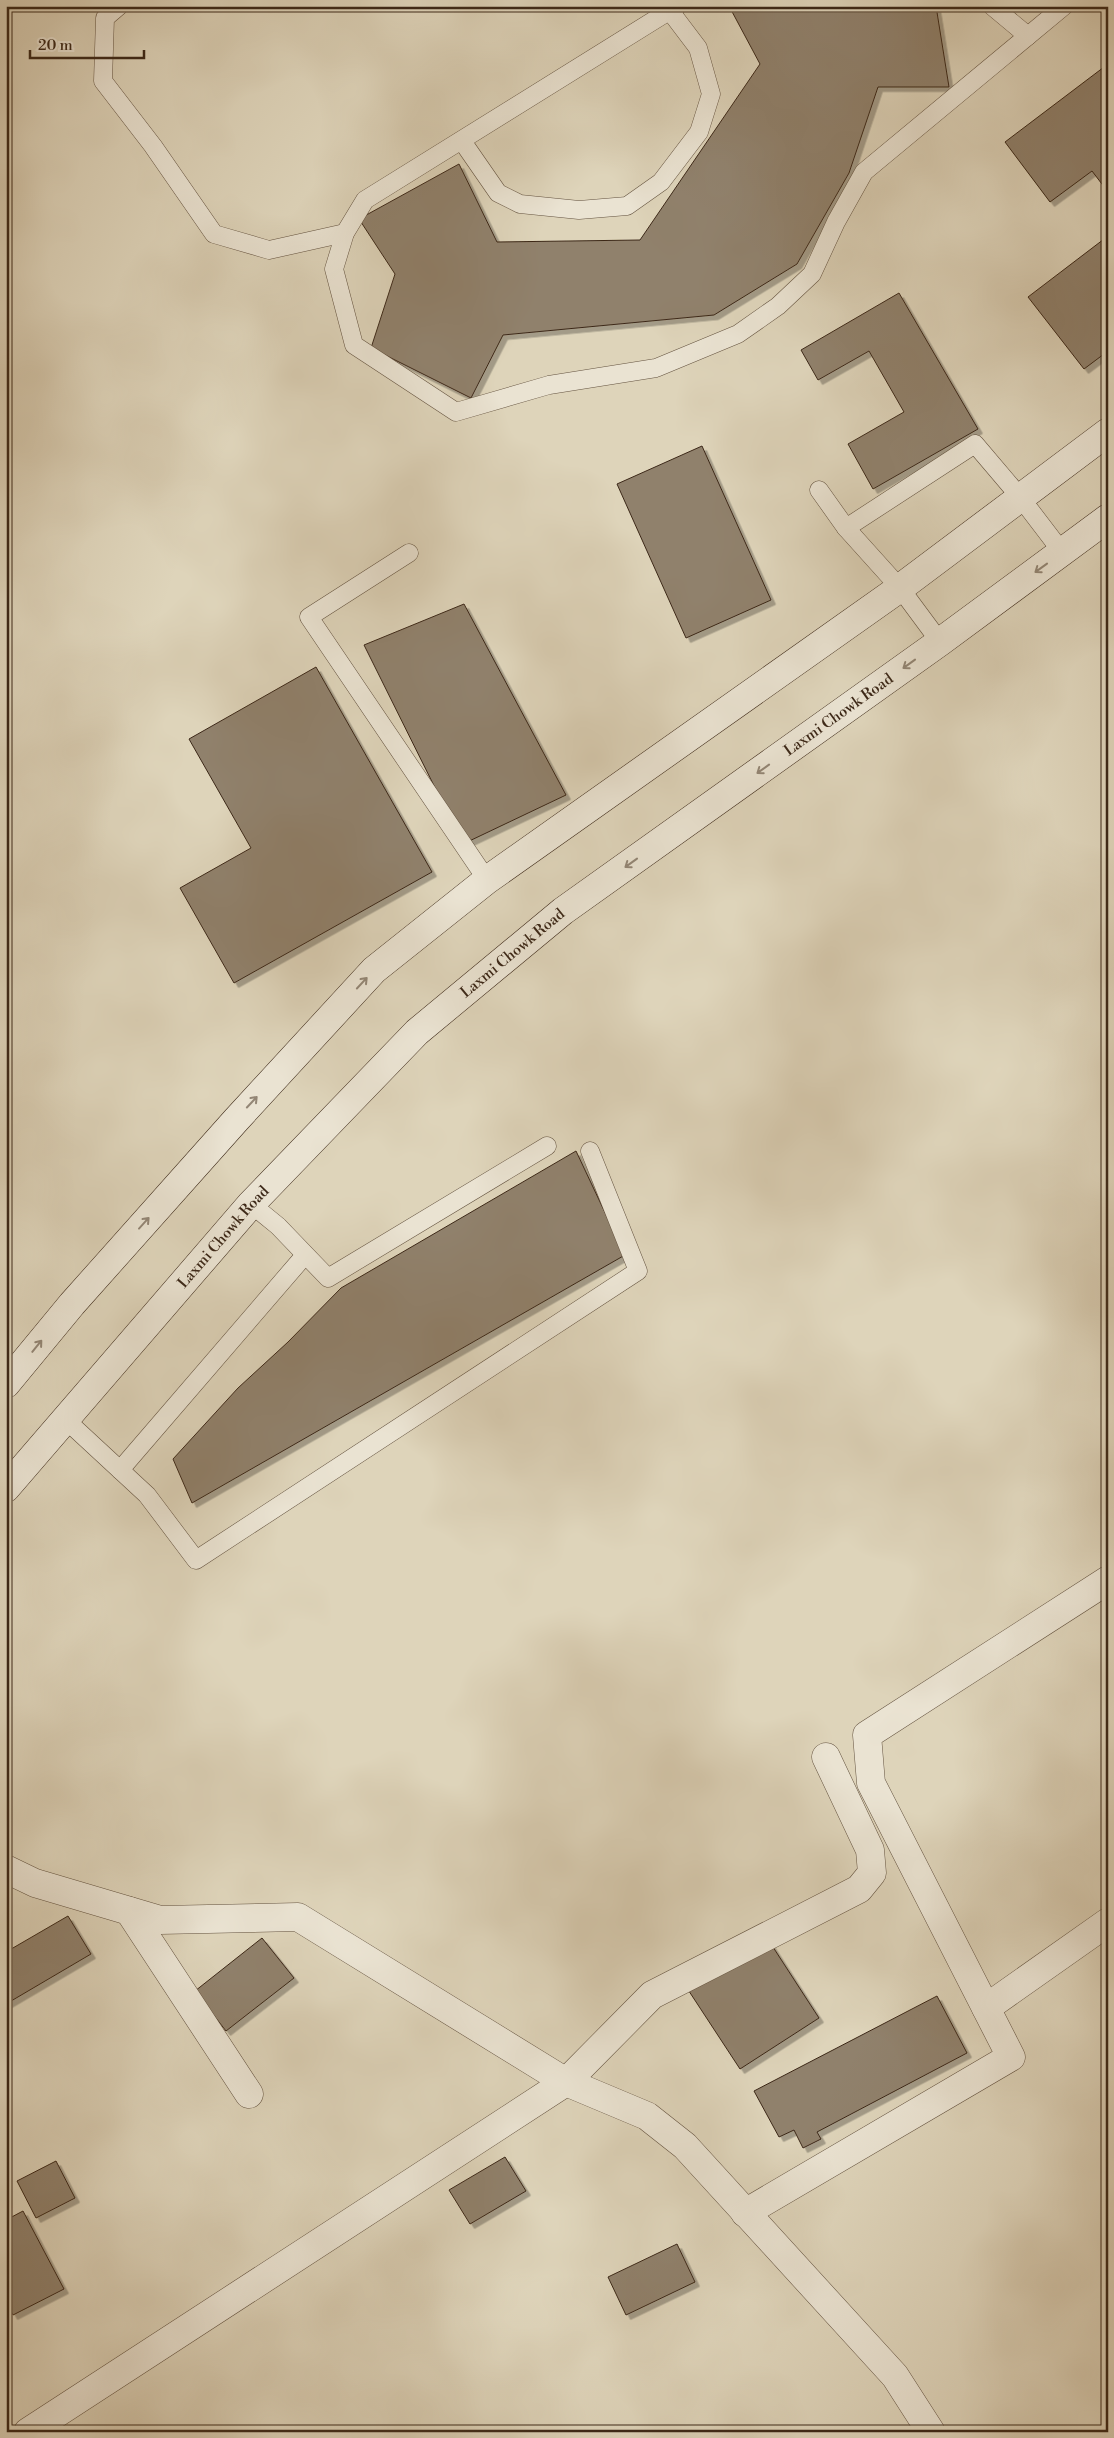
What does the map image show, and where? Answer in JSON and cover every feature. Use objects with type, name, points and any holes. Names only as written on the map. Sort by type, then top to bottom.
[{"type":"street","points":[[6,1384],[78,1296],[374,970],[487,880],[900,588],[1108,432]]},
{"type":"street","name":"Laxmi Chowk Road","points":[[6,1488],[251,1204],[417,1032],[564,912],[1062,552],[1105,527]]},
{"type":"street","points":[[745,2213],[1011,2057],[871,1783],[867,1735],[1108,1580]]},
{"type":"street","points":[[28,2432],[566,2082],[652,1995],[859,1889],[872,1874],[870,1850],[826,1757]]},
{"type":"street","points":[[6,1869],[35,1883],[160,1920],[298,1917],[566,2082],[647,2116],[685,2146],[895,2376],[931,2432]]},
{"type":"street","points":[[129,1911],[249,2094]]},
{"type":"street","points":[[986,2008],[1108,1922]]},
{"type":"lane","points":[[119,6],[105,18],[103,81],[153,146],[214,234],[269,250],[346,234]]},
{"type":"lane","points":[[992,6],[1028,36]]},
{"type":"lane","points":[[462,141],[498,193],[520,204],[579,210],[627,206],[661,182],[699,132],[711,94],[698,48],[674,8],[365,200],[346,234],[334,269],[354,345],[456,412],[548,386],[656,368],[738,334],[778,306],[812,274],[836,222],[864,172],[1064,6]]},
{"type":"lane","points":[[846,528],[975,444],[1020,497],[1062,552]]},
{"type":"lane","points":[[819,490],[846,528],[900,588],[940,642]]},
{"type":"lane","points":[[409,553],[309,617],[487,880]]},
{"type":"lane","points":[[251,1204],[278,1226],[328,1278],[547,1146]]},
{"type":"lane","points":[[66,1420],[147,1495],[196,1560],[638,1271],[590,1151]]},
{"type":"lane","points":[[120,1470],[305,1254]]},
{"type":"building","points":[[729,6],[936,6],[949,87],[878,87],[849,173],[797,264],[714,315],[503,335],[471,398],[371,348],[395,274],[359,219],[459,164],[497,242],[640,240],[760,64]]},
{"type":"building","points":[[1108,64],[1108,192],[1092,171],[1050,202],[1005,142]]},
{"type":"building","points":[[1108,236],[1108,351],[1084,369],[1028,297]]},
{"type":"building","points":[[899,293],[978,429],[873,489],[848,444],[904,412],[869,351],[818,380],[801,350]]},
{"type":"building","points":[[702,446],[771,600],[686,638],[617,484]]},
{"type":"building","points":[[464,604],[566,795],[463,844],[364,645]]},
{"type":"building","points":[[316,667],[432,872],[234,983],[180,888],[251,848],[189,739]]},
{"type":"building","points":[[576,1151],[625,1255],[192,1503],[173,1459],[238,1388],[288,1342],[341,1288]]},
{"type":"building","points":[[68,1916],[91,1954],[6,2004],[6,1952]]},
{"type":"building","points":[[760,1927],[819,2018],[740,2069],[681,1979]]},
{"type":"building","points":[[262,1938],[294,1978],[226,2031],[195,1991]]},
{"type":"building","points":[[937,1996],[967,2053],[817,2132],[821,2139],[803,2148],[794,2130],[779,2137],[754,2091]]},
{"type":"building","points":[[505,2157],[526,2191],[470,2224],[449,2190]]},
{"type":"building","points":[[56,2161],[75,2198],[36,2218],[17,2181]]},
{"type":"building","points":[[23,2211],[64,2289],[13,2315],[6,2302],[6,2220]]},
{"type":"building","points":[[677,2244],[695,2282],[626,2315],[608,2277]]}]
